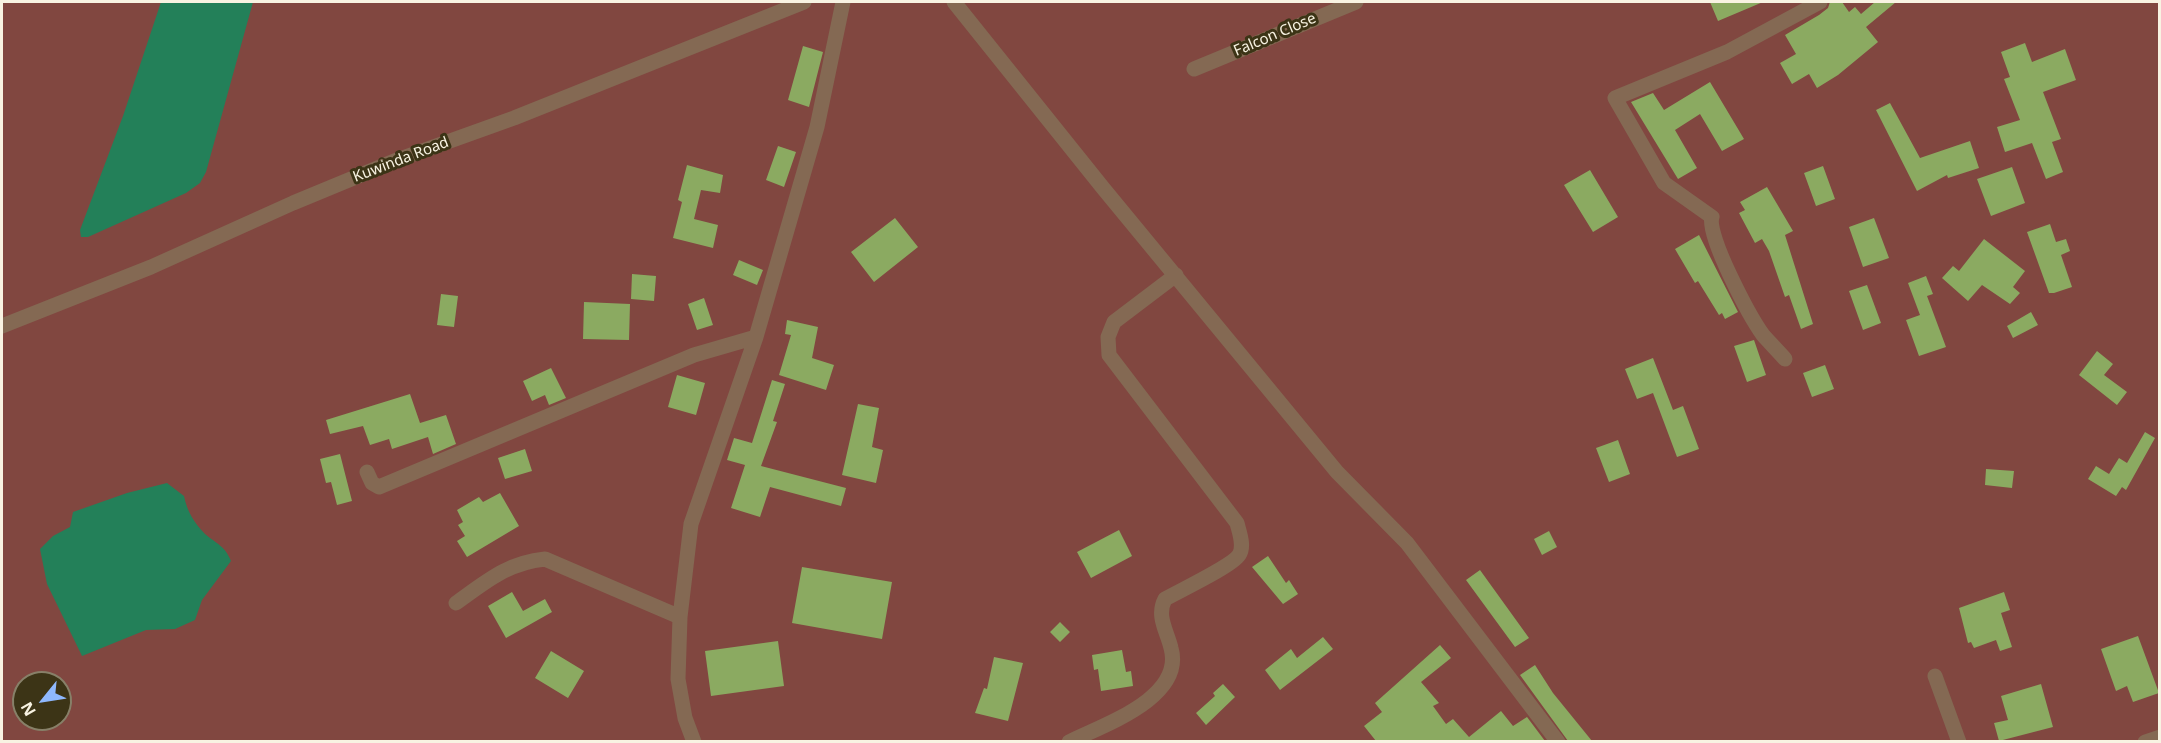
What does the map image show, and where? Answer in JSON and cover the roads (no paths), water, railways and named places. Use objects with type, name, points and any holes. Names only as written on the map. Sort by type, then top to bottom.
[{"type":"street","name":"Kuwinda Road","points":[[2,326],[151,267],[293,203],[397,160],[514,118],[804,2]]},
{"type":"street","points":[[694,741],[685,718],[678,679],[680,617],[692,524],[756,337],[817,127],[843,2]]},
{"type":"street","points":[[954,2],[1103,188],[1337,472],[1407,543],[1558,741]]},
{"type":"street","name":"Falcon Close","points":[[1194,69],[1356,2]]},
{"type":"street","points":[[1785,359],[1763,335],[1741,298],[1712,230],[1712,217],[1664,183],[1615,98],[1727,52],[1820,2]]},
{"type":"street","points":[[1069,741],[1138,709],[1156,694],[1170,675],[1172,652],[1161,616],[1165,599],[1228,564],[1238,556],[1242,547],[1237,523],[1109,355],[1108,337],[1114,322],[1176,275]]},
{"type":"street","points":[[367,472],[372,483],[379,487],[694,355],[756,337]]},
{"type":"street","points":[[456,603],[502,570],[523,561],[545,559],[680,617]]},
{"type":"street","points":[[1935,676],[1959,741]]},
{"type":"street","points":[[2145,741],[2160,737]]}]
